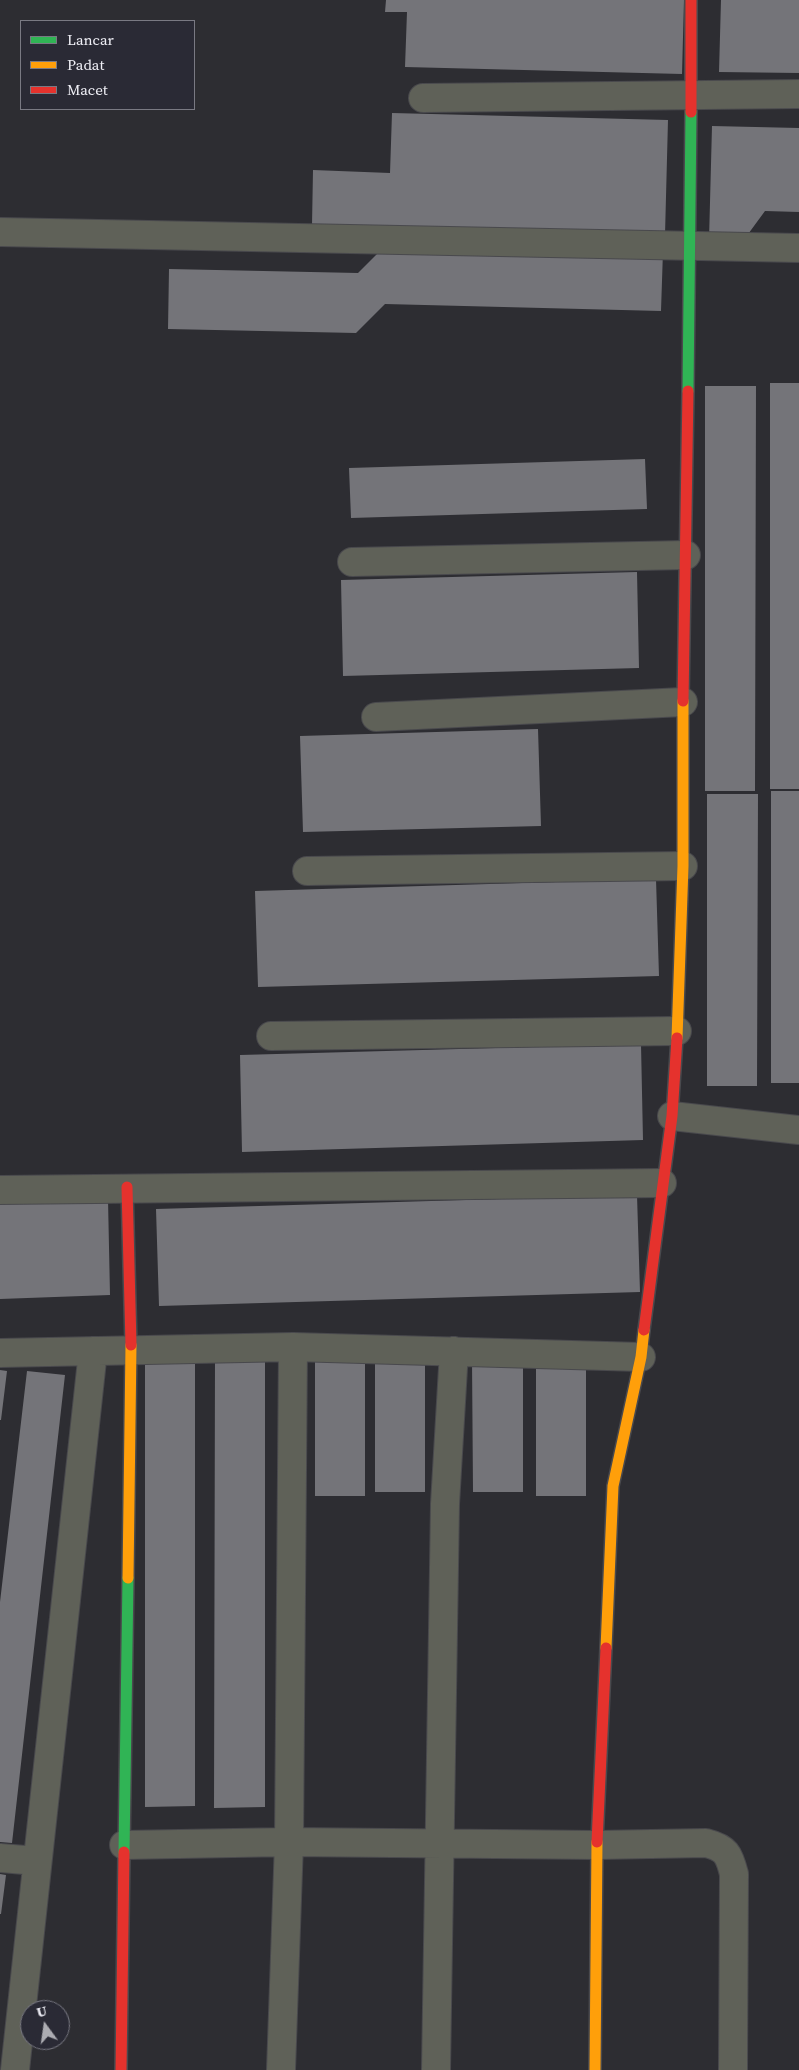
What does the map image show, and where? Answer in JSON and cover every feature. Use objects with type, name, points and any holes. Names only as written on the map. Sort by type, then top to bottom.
[{"type":"street","points":[[594,2070],[597,1845],[613,1486],[641,1357],[672,1116],[677,1031],[683,866],[683,702],[690,245],[691,0]]},
{"type":"street","points":[[423,98],[799,94]]},
{"type":"street","points":[[0,232],[799,248]]},
{"type":"street","points":[[352,562],[686,555]]},
{"type":"street","points":[[376,717],[683,702]]},
{"type":"street","points":[[307,870],[683,866]]},
{"type":"street","points":[[270,1036],[677,1031]]},
{"type":"street","points":[[672,1116],[799,1130]]},
{"type":"street","points":[[0,1190],[127,1187],[662,1183]]},
{"type":"street","points":[[121,2070],[131,1349],[127,1187]]},
{"type":"street","points":[[0,1353],[293,1347],[454,1350],[641,1357]]},
{"type":"street","points":[[280,2070],[289,1842],[293,1347]]},
{"type":"street","points":[[436,2070],[445,1504],[454,1350]]},
{"type":"street","points":[[15,2070],[92,1351]]},
{"type":"street","points":[[124,1846],[289,1842],[597,1845],[706,1843],[718,1846],[727,1853],[734,1874],[733,2070]]},
{"type":"street","points":[[0,1858],[37,1861]]},
{"type":"building","points":[[386,0],[684,0],[682,74],[405,67],[407,12],[385,12]]},
{"type":"building","points":[[721,0],[799,0],[799,73],[719,72]]},
{"type":"building","points":[[392,113],[668,120],[665,235],[312,225],[313,170],[390,173]]},
{"type":"building","points":[[712,126],[799,128],[799,212],[765,211],[743,241],[709,240]]},
{"type":"building","points":[[387,244],[663,251],[661,311],[385,304],[356,333],[168,329],[169,269],[358,273]]},
{"type":"building","points":[[770,383],[799,383],[799,789],[770,789]]},
{"type":"building","points":[[705,386],[756,386],[755,791],[705,791]]},
{"type":"building","points":[[645,459],[647,509],[351,518],[349,468]]},
{"type":"building","points":[[637,572],[639,668],[343,676],[341,580]]},
{"type":"building","points":[[538,729],[541,826],[303,832],[300,736]]},
{"type":"building","points":[[771,791],[799,791],[799,1083],[771,1083]]},
{"type":"building","points":[[707,794],[758,794],[757,1086],[707,1086]]},
{"type":"building","points":[[656,879],[659,976],[258,987],[255,891]]},
{"type":"building","points":[[641,1044],[643,1140],[242,1152],[240,1055]]},
{"type":"building","points":[[637,1195],[640,1292],[159,1306],[156,1209]]},
{"type":"building","points":[[108,1199],[110,1295],[0,1299],[0,1202]]},
{"type":"building","points":[[145,1353],[195,1353],[195,1806],[145,1807]]},
{"type":"building","points":[[215,1354],[265,1354],[265,1807],[214,1808]]},
{"type":"building","points":[[315,1358],[365,1358],[365,1496],[315,1496]]},
{"type":"building","points":[[375,1360],[425,1360],[425,1492],[375,1492]]},
{"type":"building","points":[[472,1360],[523,1360],[523,1492],[473,1492]]},
{"type":"building","points":[[536,1364],[586,1364],[586,1496],[536,1496]]},
{"type":"building","points":[[0,1370],[7,1371],[1,1420],[0,1420]]},
{"type":"building","points":[[27,1371],[65,1375],[12,1843],[0,1842],[0,1602]]},
{"type":"building","points":[[0,1874],[6,1875],[1,1914],[0,1914]]},
{"type":"traffic: fast","points":[[688,391],[691,112]]},
{"type":"traffic: fast","points":[[124,1852],[128,1578]]},
{"type":"traffic: slow","points":[[677,1038],[683,866],[683,701]]},
{"type":"traffic: slow","points":[[606,1648],[613,1486],[641,1357],[644,1330]]},
{"type":"traffic: slow","points":[[128,1578],[131,1345]]},
{"type":"traffic: slow","points":[[595,2070],[597,1842]]},
{"type":"traffic: jam","points":[[691,0],[691,112]]},
{"type":"traffic: jam","points":[[683,701],[688,391]]},
{"type":"traffic: jam","points":[[644,1330],[672,1116],[677,1038]]},
{"type":"traffic: jam","points":[[127,1187],[131,1345]]},
{"type":"traffic: jam","points":[[597,1842],[606,1648]]},
{"type":"traffic: jam","points":[[121,2070],[124,1852]]}]
